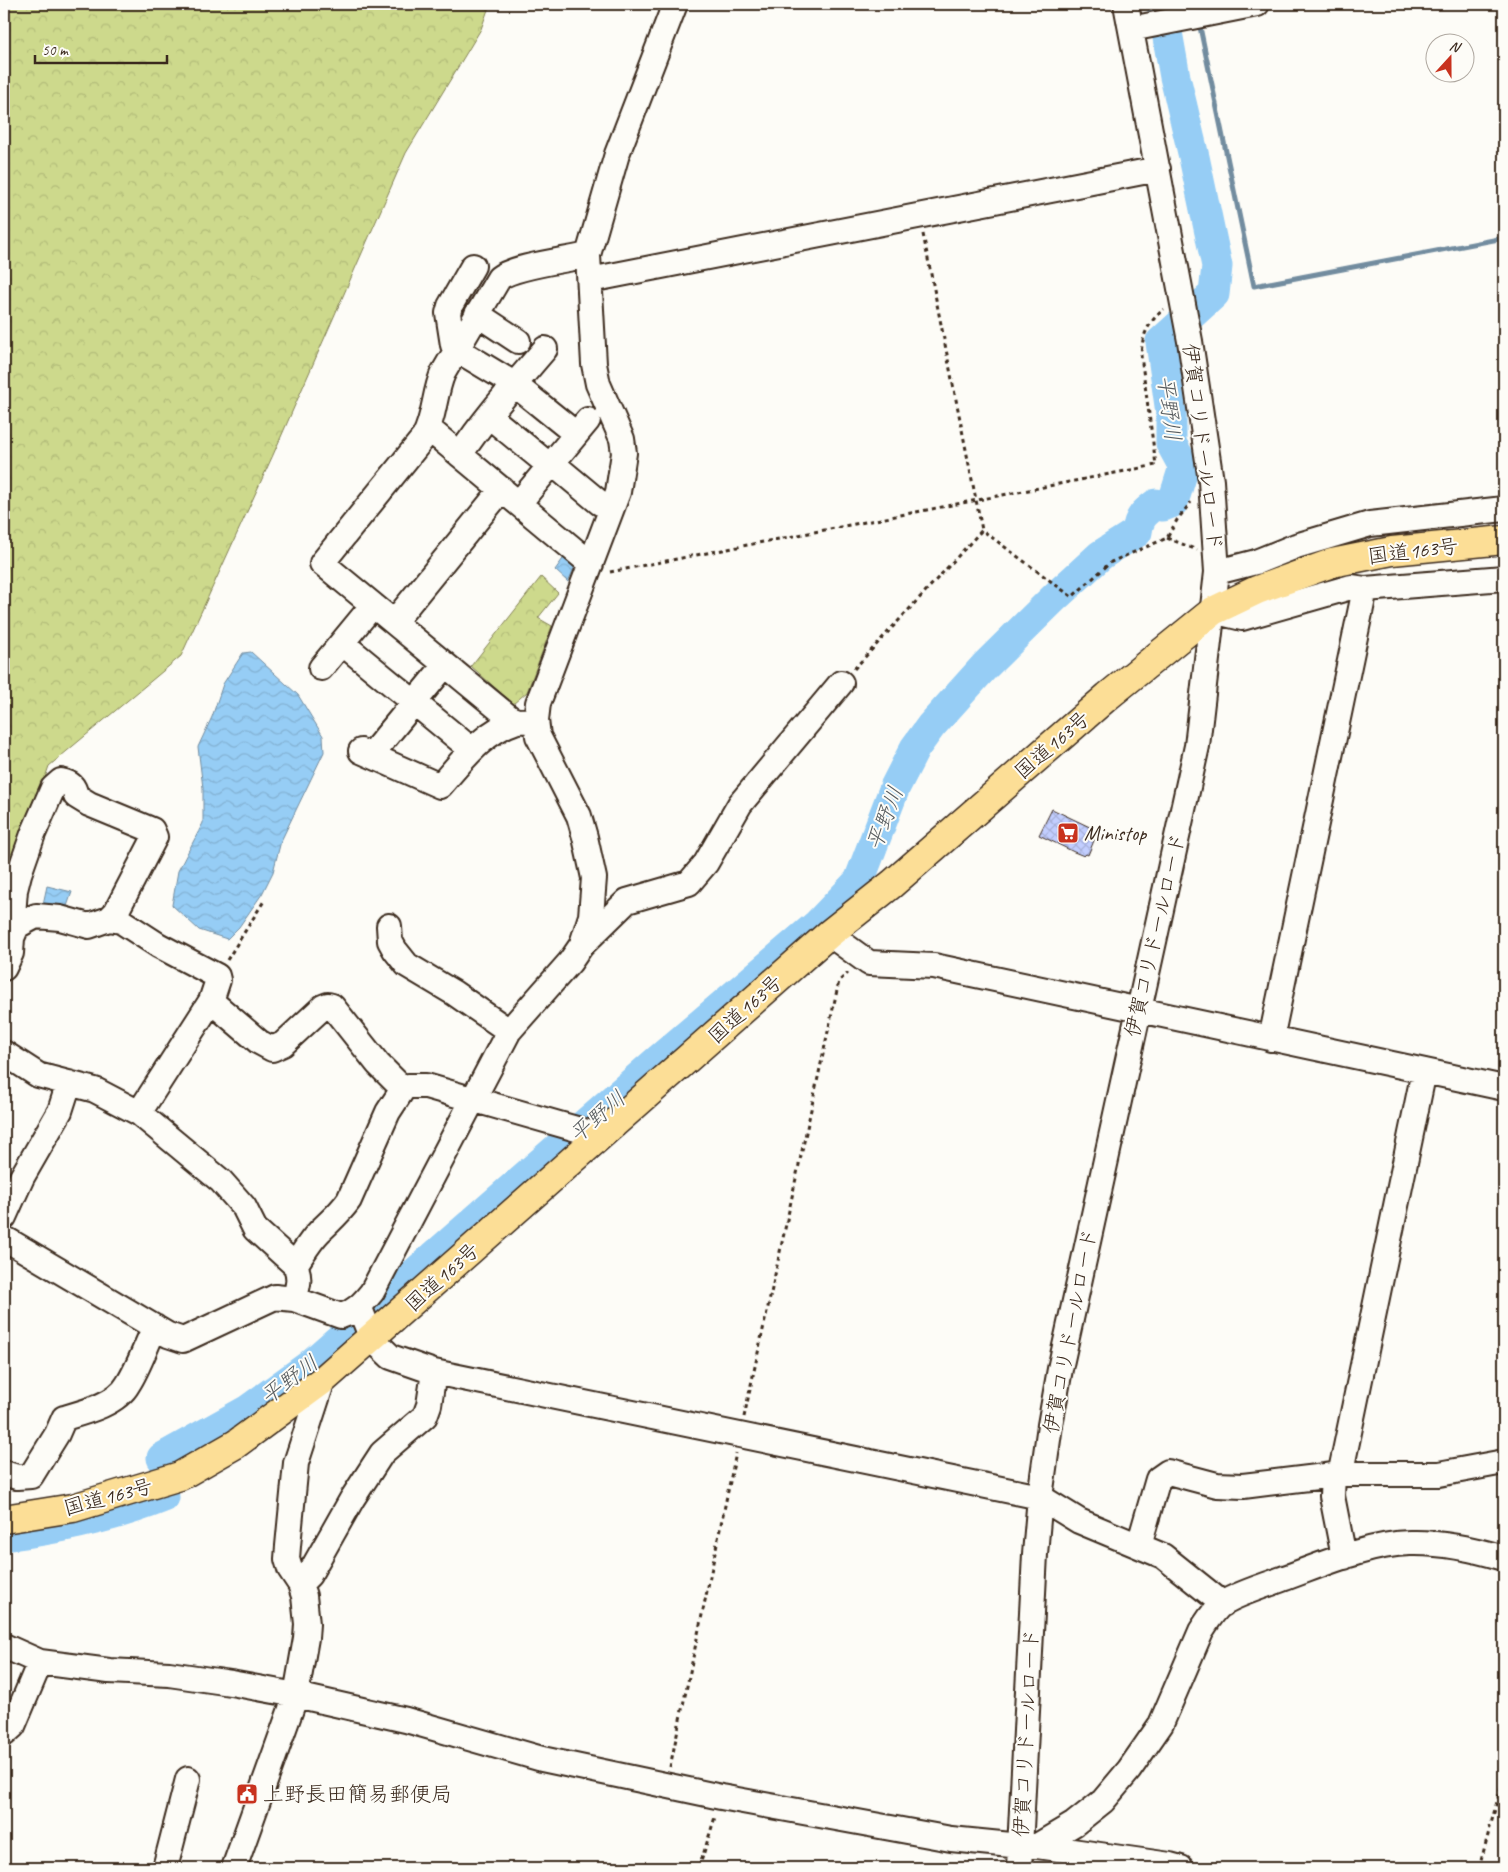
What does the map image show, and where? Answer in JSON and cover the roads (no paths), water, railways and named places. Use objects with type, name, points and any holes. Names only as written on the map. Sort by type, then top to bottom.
[{"type":"highway","name":"国道163号","points":[[4,1519],[74,1508],[180,1476],[236,1444],[323,1380],[372,1339],[587,1132],[892,884],[1108,696],[1213,611],[1257,590],[1332,563],[1392,551],[1504,540]]},
{"type":"street","points":[[445,665],[413,703],[366,753],[440,786],[472,750],[507,724],[526,720],[538,703],[618,492],[624,453],[622,439],[598,384],[594,364],[588,255],[617,154],[675,4]]},
{"type":"street","name":"伊賀コリドールロード","points":[[1026,1853],[1035,1554],[1040,1497],[1050,1425],[1060,1369],[1197,746],[1217,565],[1211,481],[1190,341],[1158,169],[1140,27],[1126,4]]},
{"type":"street","points":[[1140,27],[1258,4]]},
{"type":"street","points":[[590,280],[1158,169]]},
{"type":"street","points":[[581,946],[591,916],[594,878],[579,816],[538,736],[526,720],[510,718],[322,563],[420,444],[429,428],[438,385],[456,349],[499,278],[504,274],[588,255]]},
{"type":"street","points":[[394,622],[510,496],[551,464],[582,427],[456,349],[450,334],[448,313],[450,306],[473,266]]},
{"type":"street","points":[[477,314],[518,341]]},
{"type":"street","points":[[460,455],[514,384],[545,349]]},
{"type":"street","points":[[490,416],[600,503]]},
{"type":"street","points":[[429,428],[510,496],[589,570]]},
{"type":"street","points":[[1217,565],[1256,562],[1296,546],[1370,524],[1504,509]]},
{"type":"street","points":[[1213,611],[1242,618],[1351,587],[1365,589],[1504,578]]},
{"type":"street","points":[[1272,1039],[1365,589]]},
{"type":"street","points":[[321,668],[373,605]]},
{"type":"street","points":[[342,643],[472,750]]},
{"type":"street","points":[[4,1238],[168,1336],[183,1340],[275,1297],[294,1299],[341,1316],[349,1314],[372,1292],[509,1031],[570,962],[581,946],[627,901],[689,883],[706,863],[740,804],[841,683]]},
{"type":"street","points":[[17,926],[12,915],[14,890],[33,834],[53,788],[61,781],[69,783],[74,787],[76,796],[88,804],[152,830],[155,837],[116,912],[109,920]]},
{"type":"street","points":[[4,968],[11,953],[12,938],[17,926],[36,916],[60,918],[89,926],[109,920],[121,921],[158,945],[217,976],[218,980],[211,1001],[139,1113]]},
{"type":"street","points":[[389,926],[390,941],[407,965],[454,993],[509,1031]]},
{"type":"street","points":[[829,934],[870,963],[934,966],[1504,1088]]},
{"type":"street","points":[[211,1001],[259,1042],[272,1049],[283,1044],[324,1007],[332,1006],[378,1064],[402,1089]]},
{"type":"street","points":[[4,1053],[38,1075],[95,1090],[139,1113],[221,1181],[244,1207],[255,1229],[295,1265],[299,1271],[294,1299]]},
{"type":"street","points":[[1344,1557],[1332,1496],[1346,1447],[1424,1071]]},
{"type":"street","points":[[4,1217],[22,1177],[60,1111],[69,1083]]},
{"type":"street","points":[[295,1265],[318,1233],[345,1206],[388,1112],[402,1089],[408,1086],[426,1086],[474,1098],[587,1132]]},
{"type":"street","points":[[359,1306],[372,1339],[392,1357],[434,1372],[1040,1497],[1080,1521],[1164,1556],[1223,1604]]},
{"type":"street","points":[[4,1473],[17,1477],[31,1476],[58,1434],[64,1418],[94,1409],[128,1386],[154,1328]]},
{"type":"street","points":[[300,1584],[309,1576],[343,1515],[382,1453],[425,1416],[430,1405],[434,1372]]},
{"type":"street","points":[[234,1868],[296,1695],[307,1624],[304,1596],[300,1584],[290,1569],[288,1559],[294,1480],[296,1463],[323,1380]]},
{"type":"street","points":[[1139,1545],[1158,1479],[1168,1472],[1217,1485],[1243,1486],[1338,1475],[1439,1474],[1504,1462]]},
{"type":"street","points":[[1026,1853],[1074,1824],[1103,1801],[1129,1770],[1161,1724],[1201,1631],[1223,1604],[1258,1588],[1344,1557],[1384,1546],[1410,1543],[1459,1546],[1504,1558]]},
{"type":"street","points":[[4,1646],[40,1662],[108,1671],[169,1674],[296,1695],[406,1720],[542,1759],[721,1797],[1026,1853],[1170,1865],[1182,1868]]},
{"type":"street","points":[[4,1734],[13,1726],[40,1662]]},
{"type":"street","points":[[165,1868],[188,1779]]},
{"type":"water","points":[[565,556],[576,564],[568,582],[555,570]]},
{"type":"water","points":[[251,652],[298,695],[323,736],[324,752],[281,841],[273,872],[262,894],[239,927],[227,939],[199,930],[172,905],[178,871],[203,823],[203,788],[198,747],[212,717],[223,684],[243,653]]},
{"type":"water","points":[[47,886],[72,892],[64,915],[42,909]]},
{"type":"waterway","name":"平野川","points":[[162,1458],[248,1410],[310,1365],[655,1063],[818,924],[859,881],[895,787],[915,748],[931,726],[985,666],[1055,597],[1101,555],[1137,532],[1141,519],[1148,510],[1156,504],[1163,506],[1173,502],[1184,467],[1171,443],[1171,413],[1161,342],[1214,294],[1217,266],[1175,77],[1162,4]]},
{"type":"waterway","points":[[1200,27],[1254,286],[1504,238]]},
{"type":"waterway","name":"平野川","points":[[4,1536],[85,1522],[125,1511],[164,1497]]},
{"type":"place","name":"Ministop","points":[[1068,833]]},
{"type":"place","name":"上野長田簡易郵便局","points":[[247,1794]]}]
